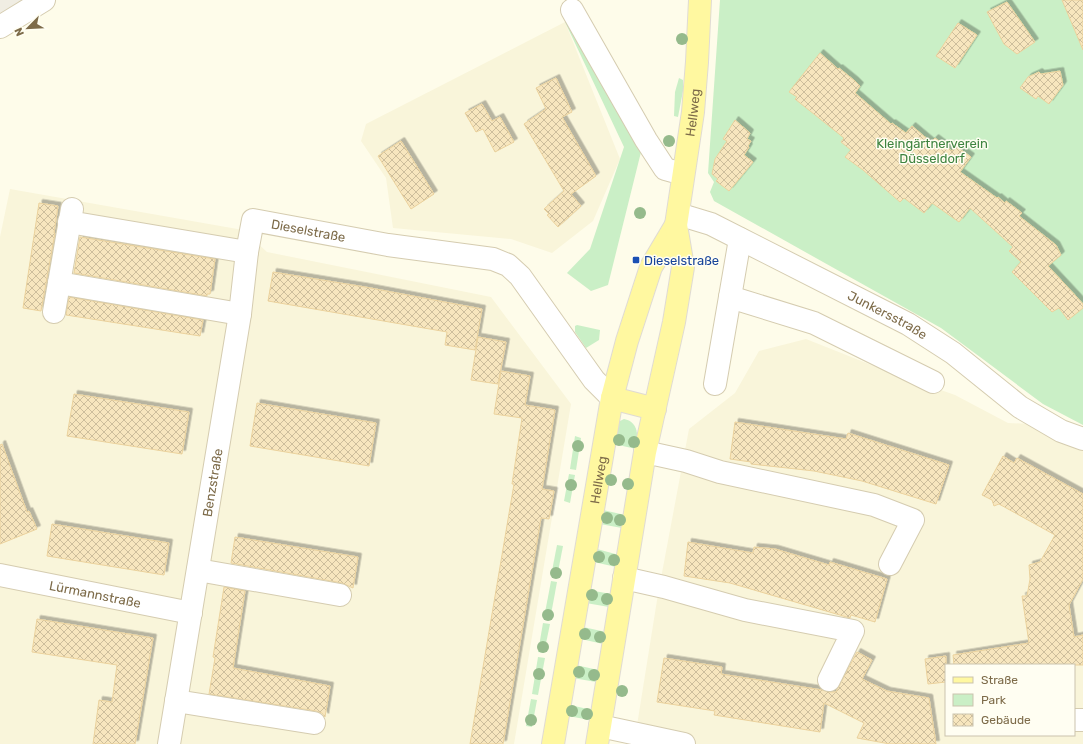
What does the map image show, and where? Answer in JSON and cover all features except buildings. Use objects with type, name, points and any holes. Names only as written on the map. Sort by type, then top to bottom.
[{"type":"main road","name":"Hellweg","points":[[598,735],[646,452],[674,322],[683,267],[677,220],[682,174],[693,112],[700,0]]},
{"type":"main road","name":"Hellweg","points":[[553,744],[612,398],[627,341],[651,267],[677,220]]},
{"type":"main road","points":[[612,398],[655,409]]},
{"type":"street","points":[[0,27],[44,0]]},
{"type":"street","points":[[572,10],[646,140],[665,169],[682,174]]},
{"type":"street","points":[[54,312],[70,215],[247,252]]},
{"type":"street","name":"Benzstraße","points":[[169,744],[240,314],[247,252],[253,220]]},
{"type":"street","name":"Dieselstraße","points":[[253,220],[388,245],[493,259],[508,265],[520,276],[594,380],[612,398]]},
{"type":"street","name":"Junkersstraße","points":[[677,220],[711,224],[908,324],[953,353],[1020,407],[1061,431],[1083,439]]},
{"type":"street","points":[[715,384],[740,239]]},
{"type":"street","points":[[59,283],[240,314]]},
{"type":"street","points":[[730,296],[814,323],[933,382]]},
{"type":"street","points":[[646,452],[686,461],[720,472],[874,505],[913,520],[890,564]]},
{"type":"street","points":[[198,570],[340,595]]},
{"type":"street","name":"Lürmannstraße","points":[[0,575],[191,613]]},
{"type":"street","points":[[624,578],[664,587],[745,610],[852,631],[829,680]]},
{"type":"street","points":[[176,701],[314,723]]},
{"type":"street","points":[[598,735],[684,744]]},
{"type":"shaded area","points":[[0,0],[29,0],[0,17]]},
{"type":"shaded area","points":[[565,22],[620,159],[593,221],[552,253],[511,239],[393,228],[386,178],[361,141],[366,124]]},
{"type":"shaded area","points":[[10,189],[243,230],[267,252],[491,297],[571,404],[514,744],[0,744],[0,237]]},
{"type":"shaded area","points":[[806,339],[884,370],[955,395],[1008,423],[1083,426],[1083,744],[634,744],[658,594],[689,429],[735,393],[759,351]]},
{"type":"green space","name":"Kleingärtnerverein Düsseldorf","points":[[720,0],[1083,0],[1083,425],[1043,404],[941,328],[714,201],[710,192],[714,182],[708,173]]},
{"type":"green space","points":[[571,19],[641,152],[608,285],[591,291],[567,273],[590,249],[624,147],[565,22]]},
{"type":"green space","points":[[679,78],[683,80],[683,91],[678,117],[674,116],[675,92]]},
{"type":"green space","points":[[577,325],[600,330],[599,340],[586,348],[575,332],[575,326]]},
{"type":"green space","points":[[624,419],[635,426],[637,435],[636,449],[614,444],[618,422]]},
{"type":"green space","points":[[575,436],[581,438],[576,470],[570,469]]},
{"type":"green space","points":[[569,474],[575,475],[570,503],[564,501]]},
{"type":"green space","points":[[603,510],[625,515],[622,528],[600,524]]},
{"type":"green space","points":[[557,545],[563,546],[557,577],[551,576]]},
{"type":"green space","points":[[597,549],[619,555],[616,567],[594,562]]},
{"type":"green space","points":[[551,581],[557,582],[550,620],[544,618]]},
{"type":"green space","points":[[589,590],[611,594],[609,607],[586,603]]},
{"type":"green space","points":[[543,623],[550,624],[544,653],[538,652]]},
{"type":"green space","points":[[583,627],[606,632],[603,644],[581,639]]},
{"type":"green space","points":[[538,657],[545,658],[538,695],[532,694]]},
{"type":"green space","points":[[576,665],[598,670],[596,682],[573,678]]},
{"type":"green space","points":[[531,699],[537,700],[532,727],[526,726]]},
{"type":"green space","points":[[570,705],[592,710],[590,720],[568,716]]},
{"type":"place","name":"Dieselstraße","points":[[636,260]]}]
